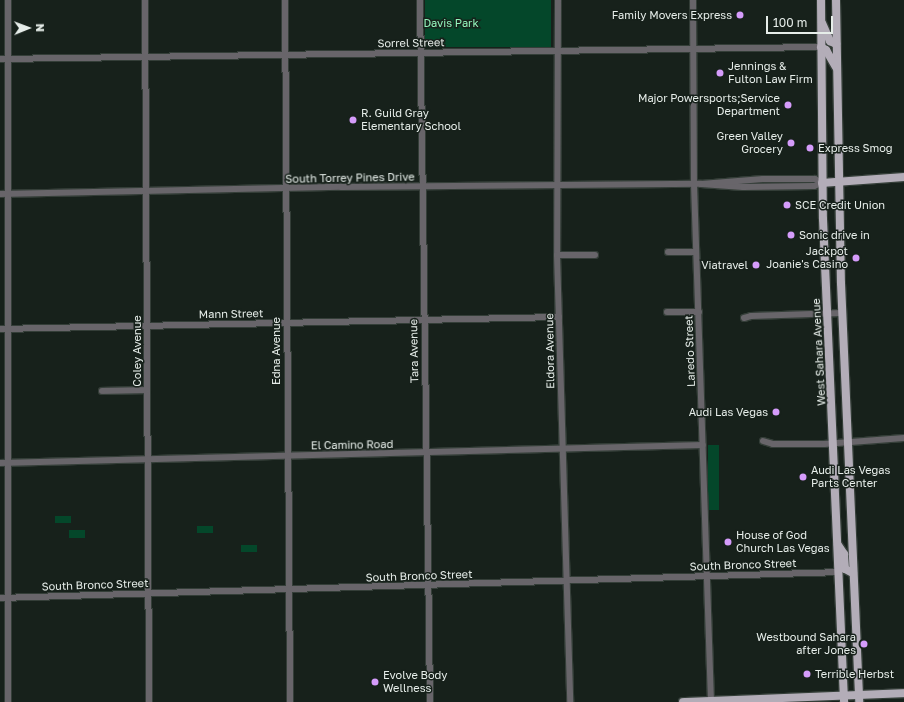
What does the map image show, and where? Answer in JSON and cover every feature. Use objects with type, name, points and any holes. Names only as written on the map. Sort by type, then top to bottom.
[{"type":"main road","name":"West Sahara Avenue","points":[[821,0],[822,183],[844,699]]},
{"type":"main road","points":[[836,0],[837,182],[859,699]]},
{"type":"main road","points":[[821,22],[830,41],[836,44]]},
{"type":"main road","points":[[822,47],[826,50],[836,67]]},
{"type":"main road","name":"South Torrey Pines Drive","points":[[822,183],[904,177]]},
{"type":"main road","points":[[838,545],[844,554],[845,569],[853,573]]},
{"type":"main road","points":[[683,702],[859,699],[904,693]]},
{"type":"street","points":[[8,0],[8,463],[3,598],[8,702]]},
{"type":"street","name":"Coley Avenue","points":[[145,0],[148,702]]},
{"type":"street","name":"Edna Avenue","points":[[285,0],[286,323],[290,702]]},
{"type":"street","name":"Tara Avenue","points":[[420,0],[421,188],[430,702]]},
{"type":"street","name":"Eldora Avenue","points":[[558,0],[557,255],[570,702]]},
{"type":"street","name":"Laredo Street","points":[[693,0],[694,184],[711,702]]},
{"type":"street","name":"Sorrel Street","points":[[0,59],[822,47]]},
{"type":"street","name":"South Torrey Pines Drive","points":[[701,184],[742,180],[815,179],[822,183]]},
{"type":"street","points":[[742,180],[743,187]]},
{"type":"street","name":"South Torrey Pines Drive","points":[[0,194],[694,184],[743,187],[814,186],[822,183]]},
{"type":"street","points":[[668,252],[696,252]]},
{"type":"street","points":[[557,255],[595,255]]},
{"type":"street","points":[[667,312],[699,312]]},
{"type":"street","points":[[744,318],[751,316],[842,313]]},
{"type":"street","name":"Mann Street","points":[[0,329],[559,317]]},
{"type":"street","points":[[102,391],[147,390]]},
{"type":"street","points":[[0,391],[7,391]]},
{"type":"street","points":[[763,441],[773,444],[848,443],[904,438]]},
{"type":"street","name":"El Camino Road","points":[[0,463],[426,453],[434,450],[562,450],[703,445]]},
{"type":"street","name":"South Bronco Street","points":[[3,598],[428,586],[839,572]]},
{"type":"green space","name":"Davis Park","points":[[425,0],[551,0],[551,47],[425,47]]},
{"type":"green space","points":[[708,445],[719,445],[719,510],[708,510]]},
{"type":"green space","points":[[55,516],[71,516],[71,523],[55,523]]},
{"type":"green space","points":[[197,526],[213,526],[213,533],[197,533]]},
{"type":"green space","points":[[69,530],[85,530],[85,538],[69,538]]},
{"type":"green space","points":[[241,545],[257,545],[257,552],[241,552]]},
{"type":"place","name":"Family Movers Express","points":[[740,15]]},
{"type":"place","name":"Jennings & Fulton Law Firm","points":[[720,73]]},
{"type":"place","name":"Major Powersports;Service Department","points":[[788,105]]},
{"type":"place","name":"R. Guild Gray Elementary School","points":[[353,120]]},
{"type":"place","name":"Green Valley Grocery","points":[[791,143]]},
{"type":"place","name":"Express Smog","points":[[810,148]]},
{"type":"place","name":"SCE Credit Union","points":[[787,205]]},
{"type":"place","name":"Sonic drive in","points":[[791,235]]},
{"type":"place","name":"Jackpot Joanie's Casino","points":[[856,258]]},
{"type":"place","name":"Viatravel","points":[[756,265]]},
{"type":"place","name":"Audi Las Vegas","points":[[776,412]]},
{"type":"place","name":"Audi Las Vegas Parts Center","points":[[803,477]]},
{"type":"place","name":"House of God Church Las Vegas","points":[[728,542]]},
{"type":"place","name":"Westbound Sahara after Jones","points":[[864,644]]},
{"type":"place","name":"Terrible Herbst","points":[[807,674]]},
{"type":"place","name":"Evolve Body Wellness","points":[[375,682]]}]
